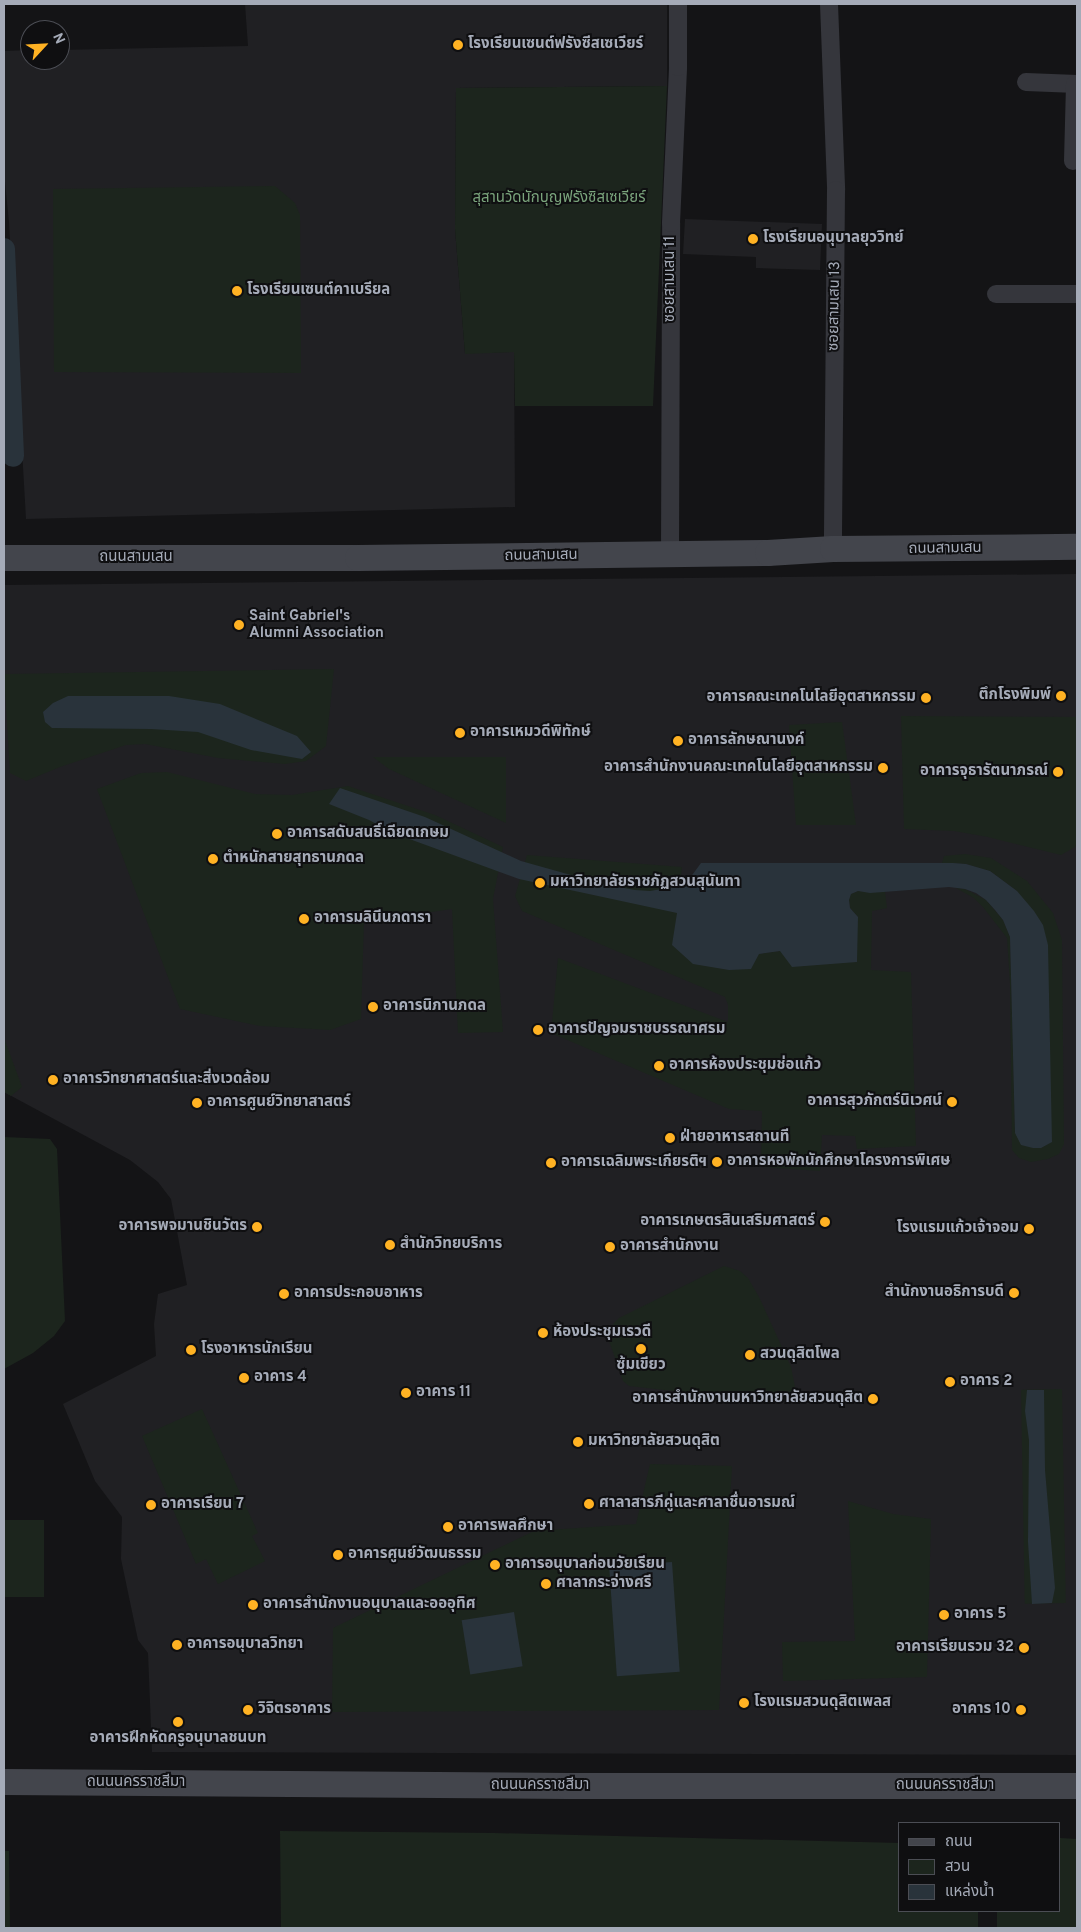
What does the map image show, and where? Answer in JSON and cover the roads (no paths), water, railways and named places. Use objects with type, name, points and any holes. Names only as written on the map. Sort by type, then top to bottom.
[{"type":"main road","name":"ถนนสามเสน","points":[[4,558],[358,558],[670,554],[832,549],[1077,547]]},
{"type":"main road","name":"ถนนนครราชสีมา","points":[[4,1782],[568,1786],[1077,1786]]},
{"type":"street","name":"ซอยสามเสน 11","points":[[670,554],[671,223],[678,67],[678,4]]},
{"type":"street","name":"ซอยสามเสน 13","points":[[829,4],[836,190],[832,549]]},
{"type":"street","points":[[1026,82],[1076,84],[1073,161]]},
{"type":"street","points":[[996,294],[1077,294]]},
{"type":"water","points":[[68,696],[169,696],[220,704],[297,736],[311,752],[302,759],[251,750],[198,732],[151,729],[52,728],[45,722],[43,712],[53,703]]},
{"type":"water","points":[[340,788],[425,817],[521,861],[603,884],[635,890],[650,891],[673,887],[687,882],[701,863],[953,863],[966,864],[990,871],[1017,891],[1034,911],[1043,925],[1048,945],[1052,1142],[1041,1148],[1033,1148],[1021,1145],[1015,1133],[1010,937],[1003,920],[986,900],[976,893],[965,889],[949,887],[870,893],[858,891],[851,894],[849,900],[850,908],[858,917],[857,962],[792,967],[780,951],[759,954],[751,969],[729,970],[693,964],[672,945],[677,913],[519,879],[393,833],[369,820],[329,804]]},
{"type":"water","points":[[1027,1390],[1044,1390],[1045,1470],[1055,1588],[1052,1603],[1032,1604],[1028,1542],[1029,1440],[1025,1411]]},
{"type":"water","points":[[672,1562],[680,1672],[617,1676],[609,1566]]},
{"type":"water","points":[[514,1612],[523,1666],[470,1675],[462,1620]]},
{"type":"waterway","points":[[4,249],[13,456]]},
{"type":"place","name":"โรงเรียนเซนต์ฟรังซีสเซเวียร์","points":[[458,45]]},
{"type":"place","name":"โรงเรียนอนุบาลยุววิทย์","points":[[753,239]]},
{"type":"place","name":"โรงเรียนเซนต์คาเบรียล","points":[[237,291]]},
{"type":"place","name":"Saint Gabriel's Alumni Association","points":[[239,625]]},
{"type":"place","name":"ตึกโรงพิมพ์","points":[[1061,696]]},
{"type":"place","name":"อาคารคณะเทคโนโลยีอุตสาหกรรม","points":[[926,698]]},
{"type":"place","name":"อาคารเหมวดีพิทักษ์","points":[[460,733]]},
{"type":"place","name":"อาคารลักษณานงค์","points":[[678,741]]},
{"type":"place","name":"อาคารสำนักงานคณะเทคโนโลยีอุตสาหกรรม","points":[[883,768]]},
{"type":"place","name":"อาคารจุธารัตนาภรณ์","points":[[1058,772]]},
{"type":"place","name":"อาคารสดับสนธิ์เฉียดเกษม","points":[[277,834]]},
{"type":"place","name":"ตำหนักสายสุทธานภดล","points":[[213,859]]},
{"type":"place","name":"มหาวิทยาลัยราชภัฏสวนสุนันทา","points":[[540,883]]},
{"type":"place","name":"อาคารมลินีนภดารา","points":[[304,919]]},
{"type":"place","name":"อาคารนิภานภดล","points":[[373,1007]]},
{"type":"place","name":"อาคารปัญจมราชบรรณาศรม","points":[[538,1030]]},
{"type":"place","name":"อาคารห้องประชุมช่อแก้ว","points":[[659,1066]]},
{"type":"place","name":"อาคารวิทยาศาสตร์และสิ่งเวดล้อม","points":[[53,1080]]},
{"type":"place","name":"อาคารสุวภักตร์นิเวศน์","points":[[952,1102]]},
{"type":"place","name":"อาคารศูนย์วิทยาสาสตร์","points":[[197,1103]]},
{"type":"place","name":"ฝ่ายอาหารสถานที","points":[[670,1138]]},
{"type":"place","name":"อาคารหอพักนักศึกษาโครงการพิเศษ","points":[[717,1162]]},
{"type":"place","name":"อาคารเฉลิมพระเกียรติฯ","points":[[551,1163]]},
{"type":"place","name":"อาคารเกษตรสินเสริมศาสตร์","points":[[825,1222]]},
{"type":"place","name":"อาคารพจมานชินวัตร","points":[[257,1227]]},
{"type":"place","name":"โรงแรมแก้วเจ้าจอม","points":[[1029,1229]]},
{"type":"place","name":"สำนักวิทยบริการ","points":[[390,1245]]},
{"type":"place","name":"อาคารสำนักงาน","points":[[610,1247]]},
{"type":"place","name":"สำนักงานอธิการบดี","points":[[1014,1293]]},
{"type":"place","name":"อาคารประกอบอาหาร","points":[[284,1294]]},
{"type":"place","name":"ห้องประชุมเรวดี","points":[[543,1333]]},
{"type":"place","name":"ซุ้มเขียว","points":[[641,1349]]},
{"type":"place","name":"โรงอาหารนักเรียน","points":[[191,1350]]},
{"type":"place","name":"สวนดุสิตโพล","points":[[750,1355]]},
{"type":"place","name":"อาคาร 4","points":[[244,1378]]},
{"type":"place","name":"อาคาร 2","points":[[950,1382]]},
{"type":"place","name":"อาคาร 11","points":[[406,1393]]},
{"type":"place","name":"อาคารสำนักงานมหาวิทยาลัยสวนดุสิต","points":[[873,1399]]},
{"type":"place","name":"มหาวิทยาลัยสวนดุสิต","points":[[578,1442]]},
{"type":"place","name":"ศาลาสารภีคู่และศาลาชื่นอารมณ์","points":[[589,1504]]},
{"type":"place","name":"อาคารเรียน 7","points":[[151,1505]]},
{"type":"place","name":"อาคารพลศึกษา","points":[[448,1527]]},
{"type":"place","name":"อาคารศูนย์วัฒนธรรม","points":[[338,1555]]},
{"type":"place","name":"อาคารอนุบาลก่อนวัยเรียน","points":[[495,1565]]},
{"type":"place","name":"ศาลากระจ่างศรี","points":[[546,1584]]},
{"type":"place","name":"อาคารสำนักงานอนุบาลและอออุทิศ","points":[[253,1605]]},
{"type":"place","name":"อาคาร 5","points":[[944,1615]]},
{"type":"place","name":"อาคารอนุบาลวิทยา","points":[[177,1645]]},
{"type":"place","name":"อาคารเรียนรวม 32","points":[[1024,1648]]},
{"type":"place","name":"โรงแรมสวนดุสิตเพลส","points":[[744,1703]]},
{"type":"place","name":"วิจิตรอาคาร","points":[[248,1710]]},
{"type":"place","name":"อาคาร 10","points":[[1021,1710]]},
{"type":"place","name":"อาคารฝึกหัดครูอนุบาลชนบท","points":[[178,1722]]},
{"type":"park label","name":"สุสานวัดนักบุญฟรังซิสเซเวียร์","points":[[559,199]]}]
